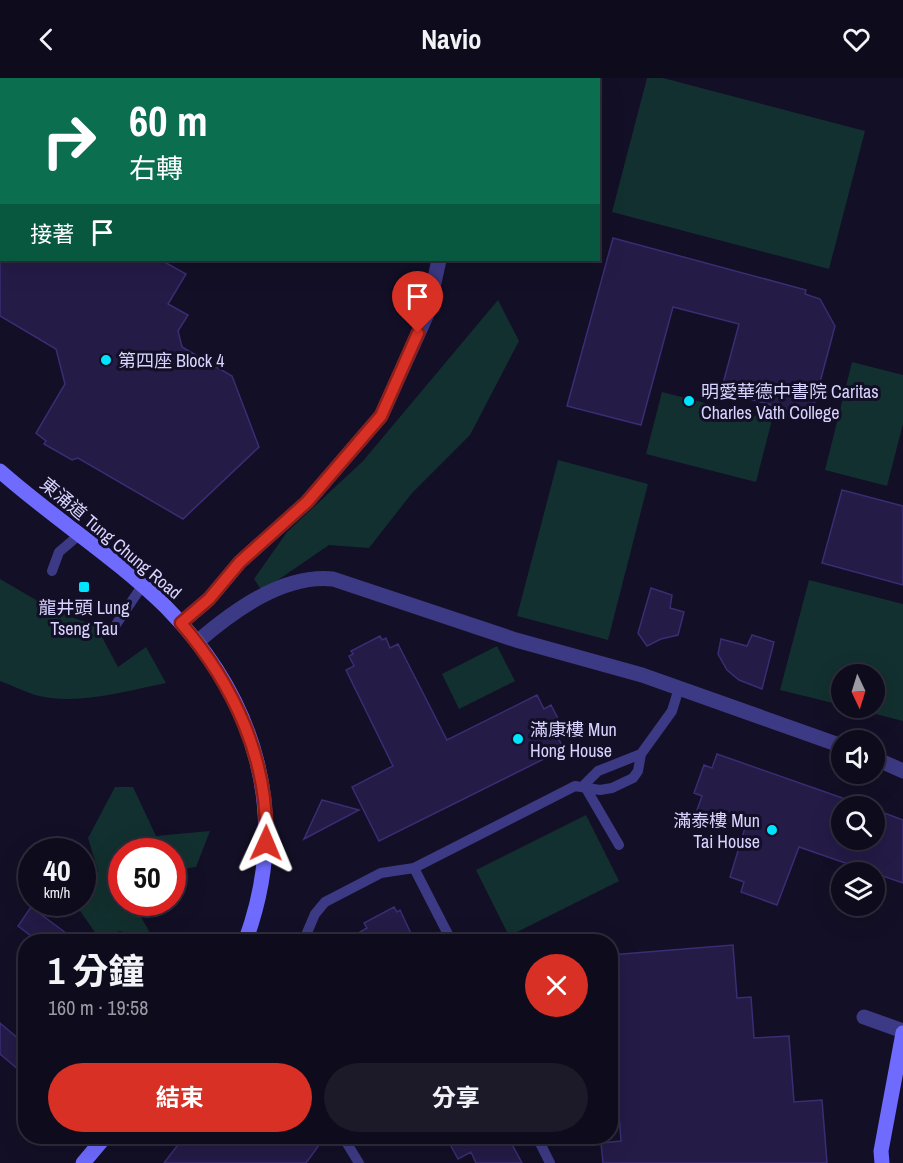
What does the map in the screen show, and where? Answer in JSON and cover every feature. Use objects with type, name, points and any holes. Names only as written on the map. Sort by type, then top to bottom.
[{"type":"main road","name":"東涌道 Tung Chung Road","points":[[0,471],[142,586],[181,623],[197,642],[226,687],[255,752],[265,798],[265,865],[248,934]]},
{"type":"main road","points":[[882,1163],[881,1151],[903,1032]]},
{"type":"main road","points":[[83,1163],[99,1144]]},
{"type":"street","points":[[181,623],[209,599],[240,562],[307,502],[381,416],[427,314],[439,261]]},
{"type":"street","points":[[197,642],[226,617],[268,595],[297,581],[326,578],[516,640],[679,688],[831,742]]},
{"type":"street","points":[[885,763],[903,771]]},
{"type":"street","points":[[864,1017],[903,1032]]},
{"type":"lane","points":[[52,571],[59,552],[79,536]]},
{"type":"lane","points":[[115,626],[142,586]]},
{"type":"lane","points":[[306,934],[315,914],[325,902],[381,873],[414,868],[575,786],[584,785],[600,790],[612,788],[633,778],[638,771],[641,753],[672,711],[679,688]]},
{"type":"lane","points":[[584,785],[598,771],[641,753]]},
{"type":"lane","points":[[584,785],[619,845]]},
{"type":"lane","points":[[414,868],[448,934]]},
{"type":"lane","points":[[347,1144],[359,1163]]},
{"type":"lane","points":[[540,1144],[550,1163]]},
{"type":"green space","points":[[647,78],[663,78],[865,131],[829,269],[612,212]]},
{"type":"green space","points":[[498,300],[519,341],[470,435],[412,493],[369,548],[329,545],[262,591],[254,579],[287,532],[363,461]]},
{"type":"green space","points":[[852,362],[903,375],[903,424],[887,486],[825,470]]},
{"type":"green space","points":[[662,392],[772,420],[756,482],[646,454]]},
{"type":"green space","points":[[558,460],[648,484],[608,640],[517,616]]},
{"type":"green space","points":[[0,579],[55,611],[96,626],[118,667],[146,647],[166,683],[101,696],[67,699],[35,695],[0,681]]},
{"type":"green space","points":[[809,580],[903,604],[903,721],[885,716],[885,664],[831,664],[831,703],[780,690]]},
{"type":"green space","points":[[497,646],[515,681],[459,709],[442,674]]},
{"type":"green space","points":[[115,787],[133,787],[156,836],[210,831],[196,867],[186,868],[186,838],[108,838],[108,916],[140,916],[151,934],[119,931],[117,934],[94,934],[84,916],[96,916],[96,874],[98,871],[96,838],[88,838]]},
{"type":"green space","points":[[586,815],[619,881],[513,934],[508,934],[476,870]]},
{"type":"building","points":[[613,238],[806,290],[805,294],[820,299],[835,326],[811,416],[721,391],[739,324],[673,307],[641,425],[567,406]]},
{"type":"building","points":[[0,261],[163,261],[186,274],[168,304],[188,315],[178,331],[182,347],[232,376],[259,447],[183,519],[78,458],[72,460],[44,444],[46,441],[36,433],[65,384],[56,349],[0,316]]},
{"type":"building","points":[[842,490],[903,506],[903,585],[822,563]]},
{"type":"building","points":[[651,588],[672,595],[670,608],[684,612],[678,635],[661,639],[647,646],[638,633]]},
{"type":"building","points":[[752,635],[774,642],[762,689],[739,680],[727,670],[718,654],[721,639],[747,646]]},
{"type":"building","name":"滿康樓 Mun Hong House","points":[[380,636],[382,640],[386,638],[390,648],[398,644],[447,740],[537,695],[544,709],[551,705],[565,732],[557,736],[564,749],[379,841],[352,787],[393,766],[346,670],[354,666],[349,656],[353,654],[351,651]]},
{"type":"building","name":"滿泰樓 Mun Tai House","points":[[717,754],[837,796],[831,796],[831,850],[885,850],[885,813],[903,820],[903,883],[885,877],[885,862],[842,862],[799,847],[777,905],[741,892],[744,882],[730,877],[745,828],[697,810],[702,796],[694,793],[704,765],[712,768]]},
{"type":"building","points":[[322,800],[359,810],[304,839]]},
{"type":"building","points":[[394,907],[397,912],[400,910],[411,934],[357,934],[367,928],[364,923]]},
{"type":"building","points":[[25,916],[43,916],[67,934],[28,934],[18,926]]},
{"type":"building","points":[[733,945],[737,998],[751,997],[754,1038],[789,1036],[794,1102],[822,1100],[827,1163],[603,1163],[601,1144],[618,1144],[618,1141],[621,1141],[618,1100],[618,954]]},
{"type":"building","points":[[0,1023],[18,1038],[18,1069],[0,1054]]},
{"type":"building","points":[[179,1144],[320,1144],[306,1163],[164,1163]]},
{"type":"building","points":[[450,1144],[512,1144],[522,1163],[476,1163],[471,1152],[458,1159]]},
{"type":"place","name":"第四座 Block 4","points":[[106,360]]},
{"type":"place","name":"明愛華德中書院 Caritas Charles Vath College","points":[[689,401]]},
{"type":"place","name":"龍井頭 Lung Tseng Tau","points":[[84,587]]},
{"type":"place","name":"滿康樓 Mun Hong House","points":[[518,739]]},
{"type":"place","name":"滿泰樓 Mun Tai House","points":[[772,830]]},
{"type":"route","points":[[266,843],[267,820],[261,774],[246,728],[213,665],[181,623],[209,599],[240,562],[307,502],[381,416],[418,333]]}]
